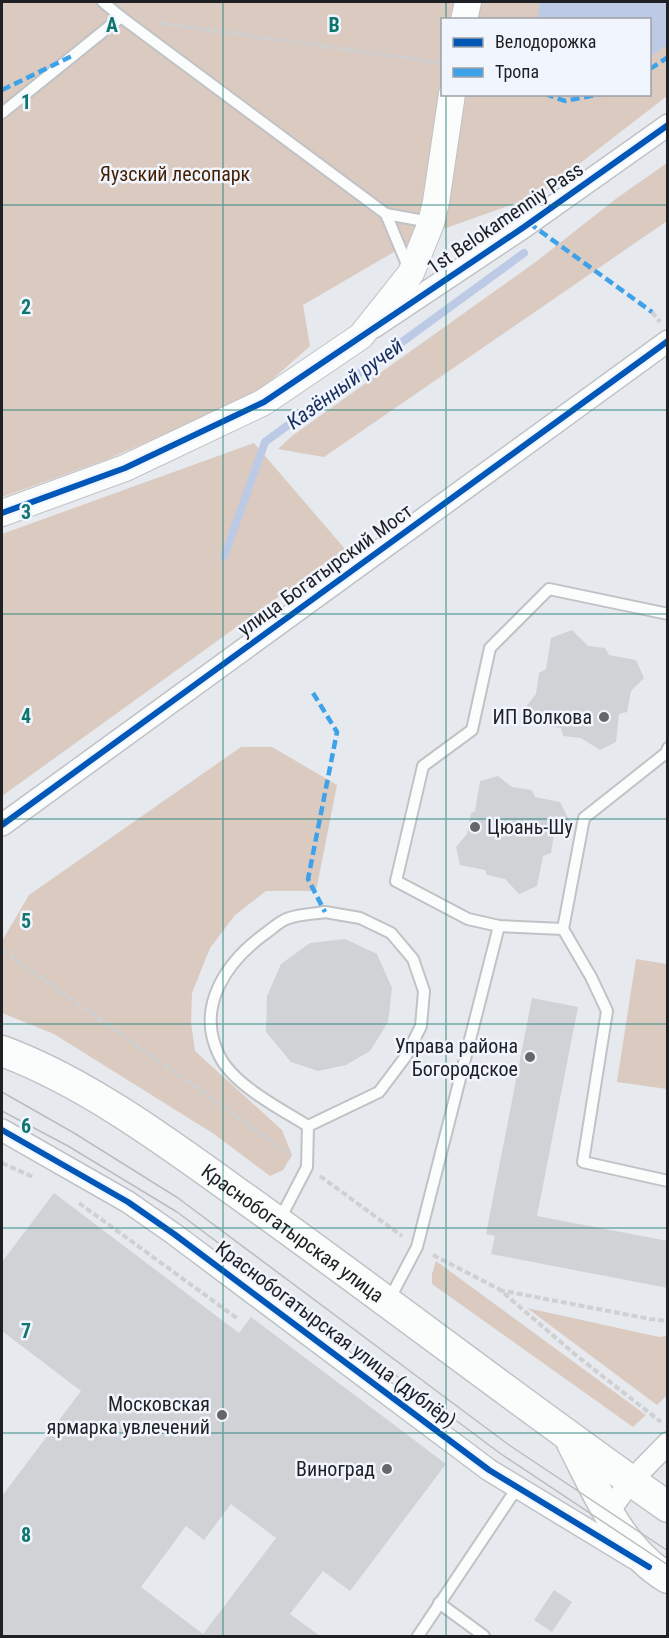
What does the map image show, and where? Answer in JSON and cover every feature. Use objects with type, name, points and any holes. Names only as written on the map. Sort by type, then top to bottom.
[{"type":"main road","name":"Краснобогатырская улица","points":[[2,1051],[27,1060],[106,1104],[197,1164],[388,1302],[570,1438],[668,1507]]},
{"type":"main road","name":"Краснобогатырская улица","points":[[570,1438],[608,1512],[658,1572]]},
{"type":"street","points":[[464,18],[468,2]]},
{"type":"street","points":[[2,513],[125,468],[264,402],[361,336],[411,273],[431,223],[452,96]]},
{"type":"street","name":"1st Belokamenniy Pass","points":[[361,336],[524,227],[668,125]]},
{"type":"street","name":"улица Богатырский Мост","points":[[2,825],[668,341]]},
{"type":"street","name":"Краснобогатырская улица (дублёр)","points":[[2,1130],[128,1202],[480,1463],[517,1488],[658,1572]]},
{"type":"street","points":[[608,1512],[631,1481],[668,1443]]},
{"type":"lane","points":[[103,2],[386,214],[431,223]]},
{"type":"lane","points":[[2,112],[121,17]]},
{"type":"lane","points":[[386,214],[411,273]]},
{"type":"lane","points":[[563,929],[499,926],[468,919],[396,880],[423,766],[472,730],[490,648],[549,589],[668,614]]},
{"type":"lane","points":[[668,748],[666,753],[584,818],[563,929],[591,977],[607,1011],[583,1162],[668,1181]]},
{"type":"lane","points":[[325,912],[360,918],[391,933],[413,959],[424,992],[422,1026],[406,1056],[379,1092],[308,1126],[233,1075],[219,1055],[211,1028],[212,1002],[228,968],[255,941],[287,918],[325,912]]},
{"type":"lane","points":[[388,1302],[417,1247],[499,926]]},
{"type":"lane","points":[[278,1222],[307,1167],[308,1126]]},
{"type":"lane","points":[[418,1636],[517,1488]]},
{"type":"lane","points":[[439,1603],[484,1636]]},
{"type":"path","points":[[121,17],[441,63]]},
{"type":"path","points":[[2,951],[417,1247],[499,1290],[577,1356],[668,1427]]},
{"type":"path","points":[[2,1163],[38,1180]]},
{"type":"path","points":[[75,1201],[238,1319]]},
{"type":"path","points":[[499,1290],[668,1321]]},
{"type":"green space","name":"Яузский лесопарк","points":[[2,2],[667,2],[667,96],[539,195],[418,238],[303,305],[310,346],[256,394],[108,459],[2,497]]},
{"type":"green space","points":[[667,163],[667,221],[324,457],[278,449],[292,436],[537,261],[617,198]]},
{"type":"green space","points":[[254,443],[345,549],[2,796],[2,534]]},
{"type":"green space","points":[[241,747],[272,747],[337,785],[316,891],[266,891],[235,915],[210,948],[192,993],[191,1022],[195,1051],[282,1130],[292,1155],[283,1170],[270,1176],[214,1134],[54,1034],[2,1013],[2,941],[29,895]]},
{"type":"green space","points":[[636,959],[667,964],[667,1089],[617,1082]]},
{"type":"green space","points":[[436,1261],[646,1415],[633,1427],[432,1284]]},
{"type":"green space","points":[[527,1308],[659,1337],[667,1336],[667,1395],[657,1405]]},
{"type":"water","points":[[540,2],[667,2],[667,45],[651,56],[651,18],[538,18]]},
{"type":"building","points":[[572,630],[588,646],[605,648],[609,655],[636,660],[644,678],[631,691],[627,712],[619,714],[616,742],[600,750],[581,738],[563,736],[561,728],[530,724],[525,708],[536,694],[539,673],[546,669],[551,638]]},
{"type":"building","points":[[498,776],[512,787],[532,790],[535,797],[560,802],[570,822],[554,834],[551,853],[543,856],[537,886],[519,894],[505,879],[487,875],[485,870],[460,865],[456,847],[467,834],[471,813],[475,811],[480,781]]},
{"type":"building","points":[[345,939],[377,954],[392,988],[388,1022],[370,1051],[346,1065],[318,1071],[291,1062],[266,1032],[267,996],[281,964],[310,943]]},
{"type":"building","points":[[532,998],[578,1007],[537,1216],[668,1241],[668,1288],[491,1254],[495,1236],[486,1234]]},
{"type":"building","name":"Московская ярмарка увлечений","points":[[54,1193],[239,1333],[251,1317],[446,1464],[350,1591],[323,1571],[290,1614],[320,1636],[2,1636],[2,1496],[81,1391],[2,1331],[2,1262]],"holes":[[[231,1504],[276,1538],[203,1634],[141,1587],[186,1526],[204,1540]]]},
{"type":"building","points":[[554,1590],[572,1602],[552,1632],[534,1620]]},
{"type":"waterway","name":"Казённый ручей","points":[[224,557],[265,442],[524,253]]},
{"type":"tram line","points":[[2,1092],[74,1133],[178,1198],[509,1445],[668,1551]]},
{"type":"tram line","points":[[2,1111],[68,1146],[177,1212],[501,1454],[668,1565]]},
{"type":"marked path","points":[[2,90],[72,56]]},
{"type":"marked path","points":[[651,68],[668,57]]},
{"type":"marked path","points":[[551,96],[565,101],[590,96]]},
{"type":"marked path","points":[[529,223],[652,312]]},
{"type":"marked path","points":[[313,693],[337,732],[308,879],[325,912]]},
{"type":"cycle path","points":[[2,513],[125,468],[264,402],[524,227],[668,125]]},
{"type":"cycle path","points":[[2,825],[668,341]]},
{"type":"cycle path","points":[[2,1130],[128,1202],[489,1470],[649,1567]]},
{"type":"place","name":"ИП Волкова","points":[[604,717]]},
{"type":"place","name":"Цюань-Шу","points":[[475,827]]},
{"type":"place","name":"Управа района Богородское","points":[[530,1057]]},
{"type":"place","name":"Московская ярмарка увлечений","points":[[222,1415]]},
{"type":"place","name":"Виноград","points":[[387,1469]]}]
